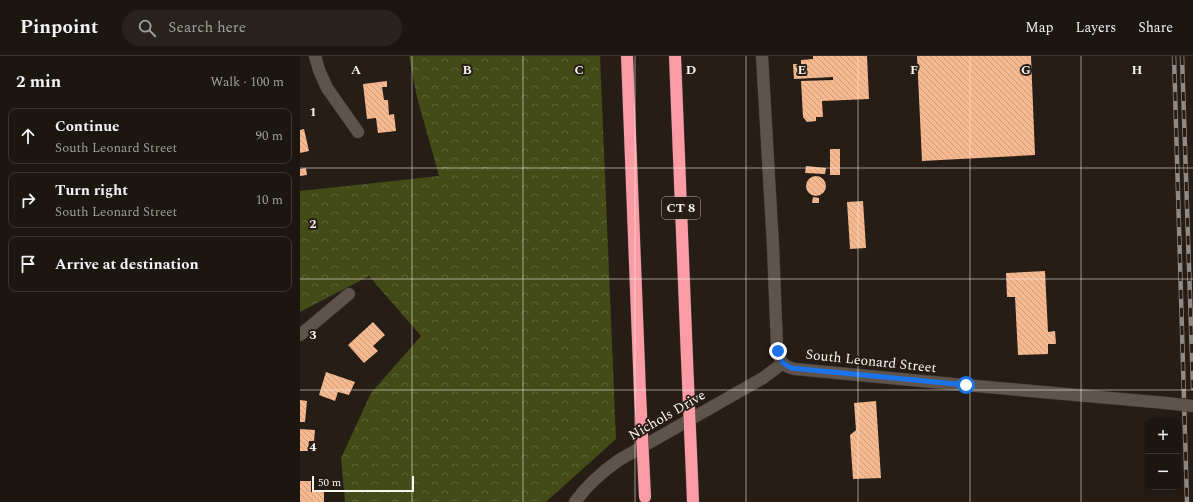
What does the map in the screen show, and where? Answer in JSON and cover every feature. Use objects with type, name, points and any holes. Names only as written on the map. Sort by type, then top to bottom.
[{"type":"highway","points":[[627,56],[645,499]]},
{"type":"highway","name":"CT 8","points":[[675,56],[693,502]]},
{"type":"street","points":[[315,56],[320,75],[327,88],[358,132]]},
{"type":"street","points":[[762,56],[773,238],[777,347],[782,363]]},
{"type":"street","points":[[300,335],[349,294]]},
{"type":"street","name":"South Leonard Street","points":[[782,363],[791,368],[842,374],[1193,406]]},
{"type":"street","name":"Nichols Drive","points":[[575,502],[588,485],[602,471],[763,378],[782,363]]},
{"type":"green space","points":[[409,56],[600,56],[616,439],[546,502],[345,502],[341,458],[371,393],[421,336],[369,276],[300,312],[300,191],[439,176],[417,97]]},
{"type":"building","points":[[813,56],[867,56],[869,99],[822,101],[823,117],[816,117],[816,121],[807,122],[803,117],[801,81],[833,80],[833,77],[794,79],[793,64],[801,64],[801,60],[813,59]]},
{"type":"building","points":[[917,56],[1031,56],[1035,155],[922,161]]},
{"type":"building","points":[[387,81],[387,87],[382,87],[384,100],[388,100],[389,115],[394,114],[396,131],[378,133],[376,118],[367,119],[363,84]]},
{"type":"building","points":[[304,129],[309,151],[300,153],[300,130]]},
{"type":"building","points":[[830,149],[840,149],[840,175],[830,175]]},
{"type":"building","points":[[806,166],[826,168],[825,174],[805,173]]},
{"type":"building","points":[[306,168],[307,175],[300,176],[300,169]]},
{"type":"building","points":[[816,176],[823,179],[826,186],[823,193],[816,196],[809,193],[806,186],[809,179]]},
{"type":"building","points":[[813,197],[819,198],[819,203],[812,203]]},
{"type":"building","points":[[863,201],[866,248],[850,249],[847,202]]},
{"type":"building","points":[[1045,271],[1048,332],[1055,331],[1056,344],[1048,344],[1048,354],[1018,355],[1015,297],[1007,297],[1006,273]]},
{"type":"building","points":[[373,322],[385,335],[373,346],[378,351],[364,363],[348,345]]},
{"type":"building","points":[[326,372],[355,382],[349,395],[338,392],[335,401],[319,395]]},
{"type":"building","points":[[300,400],[307,401],[305,422],[300,422]]},
{"type":"building","points":[[876,401],[881,478],[853,479],[850,435],[856,430],[854,403]]},
{"type":"building","points":[[300,429],[315,430],[314,441],[309,441],[308,451],[300,451]]},
{"type":"building","points":[[300,481],[311,481],[311,492],[324,492],[324,502],[300,502]]},
{"type":"railway","points":[[1174,56],[1187,502]]},
{"type":"railway","points":[[1182,56],[1193,388]]},
{"type":"route","points":[[778,351],[780,360],[791,368],[966,385]]}]
